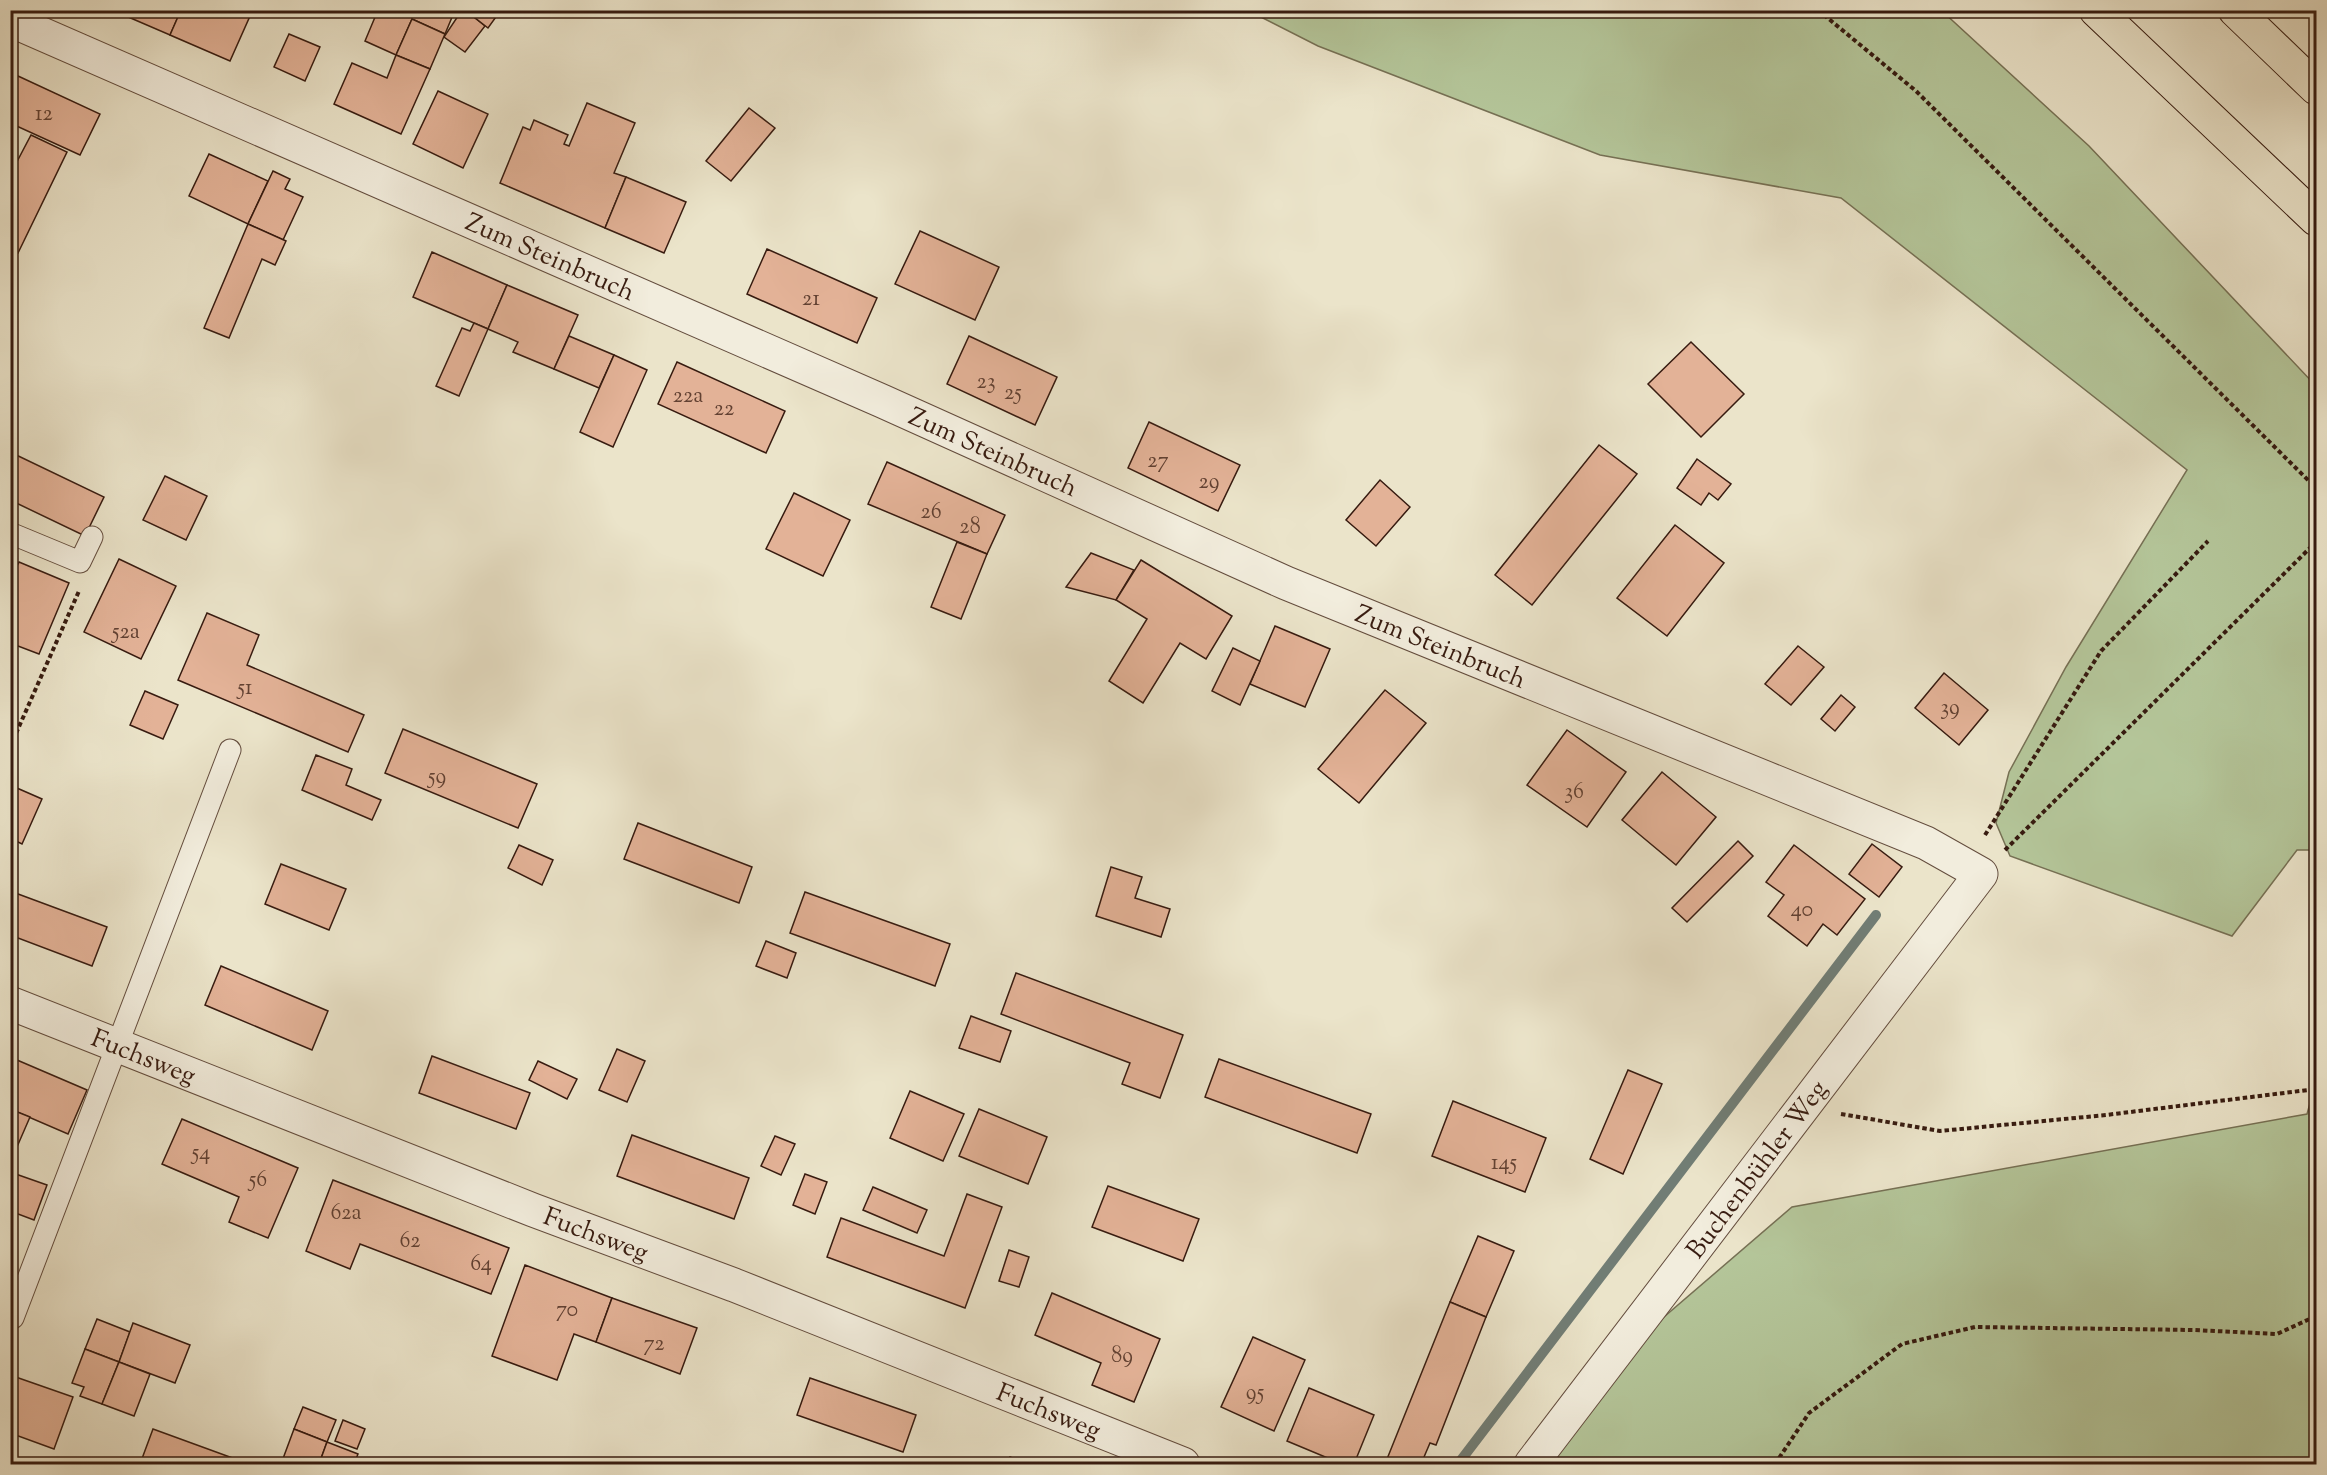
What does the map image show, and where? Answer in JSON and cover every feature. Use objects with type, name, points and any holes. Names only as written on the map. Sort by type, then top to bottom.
[{"type":"highway","points":[[2096,10],[2316,219]]},
{"type":"highway","points":[[2235,10],[2316,88]]},
{"type":"street","name":"Zum Steinbruch","points":[[10,20],[882,401],[1286,583],[1926,843],[1982,874]]},
{"type":"street","name":"Buchenbühler Weg","points":[[1531,1464],[1982,874]]},
{"type":"street","name":"Fuchsweg","points":[[10,1003],[533,1210],[734,1285],[1183,1464]]},
{"type":"lane","points":[[10,533],[80,562],[92,537]]},
{"type":"lane","points":[[13,1318],[119,1046],[230,750]]},
{"type":"path","points":[[1818,10],[1916,91],[2316,488]]},
{"type":"path","points":[[1982,874],[1985,834],[2101,651],[2208,542]]},
{"type":"path","points":[[1982,874],[2316,542]]},
{"type":"path","points":[[10,747],[82,584],[80,562]]},
{"type":"path","points":[[1803,1108],[1940,1131],[2316,1089]]},
{"type":"path","points":[[1776,1464],[1809,1413],[1902,1344],[1975,1327],[2147,1329],[2277,1335],[2316,1316]]},
{"type":"green space","points":[[1249,11],[1942,11],[2089,146],[2316,386],[2316,850],[2297,850],[2232,936],[2010,856],[1996,823],[2009,772],[2066,667],[2187,470],[1841,198],[1600,155],[1318,46]]},
{"type":"green space","points":[[2316,1082],[2316,1464],[1540,1464],[1636,1341],[1792,1207],[2307,1114]]},
{"type":"building","points":[[120,10],[181,10],[170,35],[119,13]]},
{"type":"building","points":[[181,10],[237,10],[250,16],[230,61],[170,35]]},
{"type":"building","points":[[378,10],[455,10],[445,34],[412,19],[396,55],[365,41]]},
{"type":"building","points":[[462,10],[485,26],[465,52],[444,37]]},
{"type":"building","points":[[465,10],[501,10],[488,28]]},
{"type":"building","points":[[412,19],[445,34],[430,69],[396,55]]},
{"type":"building","points":[[289,34],[320,47],[305,81],[274,67]]},
{"type":"building","points":[[396,55],[430,69],[401,134],[334,104],[352,63],[387,78]]},
{"type":"building","points":[[18,76],[100,114],[80,155],[10,123],[10,93]]},
{"type":"building","points":[[438,91],[488,114],[463,168],[413,144]]},
{"type":"building","points":[[587,103],[635,123],[614,173],[626,177],[605,228],[500,183],[523,127],[530,130],[534,120],[568,135],[564,144],[569,146]]},
{"type":"building","points":[[749,108],[775,128],[731,181],[706,161]]},
{"type":"building","points":[[31,135],[67,152],[18,253],[10,249],[10,175]]},
{"type":"building","points":[[209,154],[268,181],[248,224],[189,196]]},
{"type":"building","points":[[273,171],[290,179],[285,189],[303,197],[283,240],[248,224]]},
{"type":"building","points":[[626,177],[686,202],[664,253],[605,228]]},
{"type":"building","points":[[248,224],[286,241],[275,265],[262,259],[229,338],[204,328]]},
{"type":"building","points":[[920,231],[999,267],[975,320],[895,284]]},
{"type":"building","points":[[767,249],[877,298],[857,343],[747,294]]},
{"type":"building","points":[[432,252],[507,285],[488,329],[413,297]]},
{"type":"building","points":[[507,285],[578,315],[554,369],[513,352],[518,342],[488,329]]},
{"type":"building","points":[[474,323],[488,329],[459,396],[436,386],[462,328],[470,331]]},
{"type":"building","points":[[569,336],[614,355],[599,388],[554,369]]},
{"type":"building","points":[[969,336],[1057,377],[1035,425],[947,384]]},
{"type":"building","points":[[1691,342],[1744,394],[1701,437],[1648,384]]},
{"type":"building","points":[[614,355],[647,370],[613,447],[580,432]]},
{"type":"building","points":[[677,362],[785,411],[766,453],[658,404]]},
{"type":"building","points":[[1149,422],[1240,465],[1218,511],[1128,468]]},
{"type":"building","points":[[1599,445],[1637,474],[1532,605],[1495,575]]},
{"type":"building","points":[[10,452],[104,497],[85,536],[10,500]]},
{"type":"building","points":[[1697,459],[1731,484],[1718,500],[1709,493],[1701,505],[1677,488]]},
{"type":"building","points":[[887,462],[1005,515],[987,554],[868,504]]},
{"type":"building","points":[[165,476],[207,496],[186,540],[143,520]]},
{"type":"building","points":[[1380,480],[1410,507],[1376,546],[1346,520]]},
{"type":"building","points":[[794,493],[850,520],[823,576],[766,549]]},
{"type":"building","points":[[1675,525],[1724,563],[1667,636],[1617,598]]},
{"type":"building","points":[[957,542],[987,554],[961,619],[931,607]]},
{"type":"building","points":[[1091,553],[1134,570],[1116,600],[1066,587]]},
{"type":"building","points":[[119,559],[176,586],[141,659],[84,632]]},
{"type":"building","points":[[1141,560],[1232,616],[1206,659],[1180,643],[1143,703],[1109,681],[1147,619],[1116,600]]},
{"type":"building","points":[[19,562],[69,583],[39,654],[10,643],[10,617],[17,602],[10,599],[10,581]]},
{"type":"building","points":[[207,613],[259,635],[247,665],[364,715],[348,752],[178,680]]},
{"type":"building","points":[[1275,626],[1330,649],[1305,707],[1250,684]]},
{"type":"building","points":[[1798,646],[1824,667],[1791,705],[1765,684]]},
{"type":"building","points":[[1233,648],[1260,661],[1240,705],[1212,691]]},
{"type":"building","points":[[1944,673],[1988,710],[1959,745],[1915,708]]},
{"type":"building","points":[[1385,690],[1426,723],[1359,803],[1318,769]]},
{"type":"building","points":[[145,691],[178,705],[163,739],[130,725]]},
{"type":"building","points":[[1841,695],[1855,707],[1835,731],[1821,719]]},
{"type":"building","points":[[403,729],[537,784],[518,828],[385,773]]},
{"type":"building","points":[[1567,730],[1626,772],[1587,827],[1527,785]]},
{"type":"building","points":[[316,755],[352,769],[346,785],[381,800],[372,820],[302,790]]},
{"type":"building","points":[[1662,772],[1716,817],[1676,865],[1622,820]]},
{"type":"building","points":[[10,785],[42,799],[22,844],[10,838]]},
{"type":"building","points":[[638,823],[752,867],[739,903],[624,859]]},
{"type":"building","points":[[1738,841],[1753,856],[1687,922],[1672,908]]},
{"type":"building","points":[[1872,844],[1902,867],[1879,897],[1849,874]]},
{"type":"building","points":[[519,845],[553,860],[542,885],[508,868]]},
{"type":"building","points":[[1794,845],[1865,899],[1837,935],[1823,924],[1807,946],[1768,916],[1784,895],[1766,882]]},
{"type":"building","points":[[281,864],[346,889],[329,930],[265,904]]},
{"type":"building","points":[[1111,867],[1142,877],[1135,898],[1170,909],[1161,937],[1096,916]]},
{"type":"building","points":[[10,891],[107,927],[92,966],[10,935]]},
{"type":"building","points":[[805,892],[950,944],[935,986],[790,933]]},
{"type":"building","points":[[766,941],[796,953],[787,978],[756,966]]},
{"type":"building","points":[[221,966],[328,1011],[312,1050],[205,1005]]},
{"type":"building","points":[[1016,973],[1183,1035],[1160,1098],[1122,1084],[1130,1063],[1001,1014]]},
{"type":"building","points":[[971,1016],[1011,1031],[1000,1062],[959,1048]]},
{"type":"building","points":[[617,1049],[645,1061],[627,1102],[599,1090]]},
{"type":"building","points":[[432,1056],[530,1093],[516,1129],[419,1093]]},
{"type":"building","points":[[10,1057],[87,1090],[68,1134],[10,1109]]},
{"type":"building","points":[[1219,1059],[1371,1114],[1357,1153],[1205,1097]]},
{"type":"building","points":[[538,1061],[577,1079],[567,1099],[529,1080]]},
{"type":"building","points":[[1628,1070],[1662,1084],[1623,1174],[1590,1159]]},
{"type":"building","points":[[910,1091],[964,1114],[943,1161],[890,1138]]},
{"type":"building","points":[[1453,1101],[1546,1138],[1525,1192],[1432,1156]]},
{"type":"building","points":[[10,1109],[30,1117],[10,1163]]},
{"type":"building","points":[[979,1109],[1047,1137],[1028,1184],[959,1156]]},
{"type":"building","points":[[182,1119],[298,1168],[268,1238],[229,1222],[239,1197],[162,1164]]},
{"type":"building","points":[[632,1135],[749,1178],[734,1219],[617,1176]]},
{"type":"building","points":[[775,1136],[795,1144],[781,1175],[761,1166]]},
{"type":"building","points":[[10,1172],[47,1185],[34,1220],[10,1211]]},
{"type":"building","points":[[805,1174],[827,1182],[815,1214],[793,1205]]},
{"type":"building","points":[[333,1180],[509,1248],[491,1294],[360,1244],[350,1269],[306,1251]]},
{"type":"building","points":[[1108,1186],[1199,1219],[1183,1261],[1092,1227]]},
{"type":"building","points":[[873,1187],[927,1210],[917,1233],[863,1210]]},
{"type":"building","points":[[967,1194],[1002,1207],[965,1308],[827,1257],[841,1218],[944,1256]]},
{"type":"building","points":[[1478,1236],[1514,1251],[1486,1317],[1450,1302]]},
{"type":"building","points":[[1009,1250],[1029,1257],[1019,1287],[999,1281]]},
{"type":"building","points":[[525,1265],[612,1298],[596,1342],[574,1334],[557,1380],[492,1356]]},
{"type":"building","points":[[1052,1293],[1160,1339],[1134,1402],[1092,1385],[1101,1363],[1035,1335]]},
{"type":"building","points":[[612,1298],[697,1328],[680,1374],[596,1342]]},
{"type":"building","points":[[1450,1302],[1486,1317],[1436,1445],[1430,1443],[1421,1464],[1385,1464]]},
{"type":"building","points":[[97,1319],[130,1332],[119,1362],[85,1349]]},
{"type":"building","points":[[133,1323],[190,1345],[175,1383],[119,1362]]},
{"type":"building","points":[[1253,1337],[1305,1360],[1274,1431],[1221,1407]]},
{"type":"building","points":[[85,1349],[119,1362],[102,1404],[80,1396],[84,1387],[72,1383]]},
{"type":"building","points":[[119,1362],[150,1374],[134,1416],[102,1404]]},
{"type":"building","points":[[10,1375],[73,1397],[54,1449],[10,1433]]},
{"type":"building","points":[[810,1378],[916,1415],[903,1452],[797,1415]]},
{"type":"building","points":[[1309,1388],[1374,1415],[1354,1464],[1342,1464],[1287,1441]]},
{"type":"building","points":[[303,1407],[336,1420],[327,1442],[294,1429]]},
{"type":"building","points":[[343,1420],[365,1429],[357,1449],[335,1441]]},
{"type":"building","points":[[153,1429],[249,1464],[140,1464]]},
{"type":"building","points":[[294,1429],[327,1442],[319,1464],[281,1464]]},
{"type":"building","points":[[327,1442],[358,1454],[354,1464],[319,1464]]},
{"type":"building","points":[[1010,1457],[1029,1464],[1007,1464]]},
{"type":"waterway","points":[[1458,1464],[1876,915]]}]
